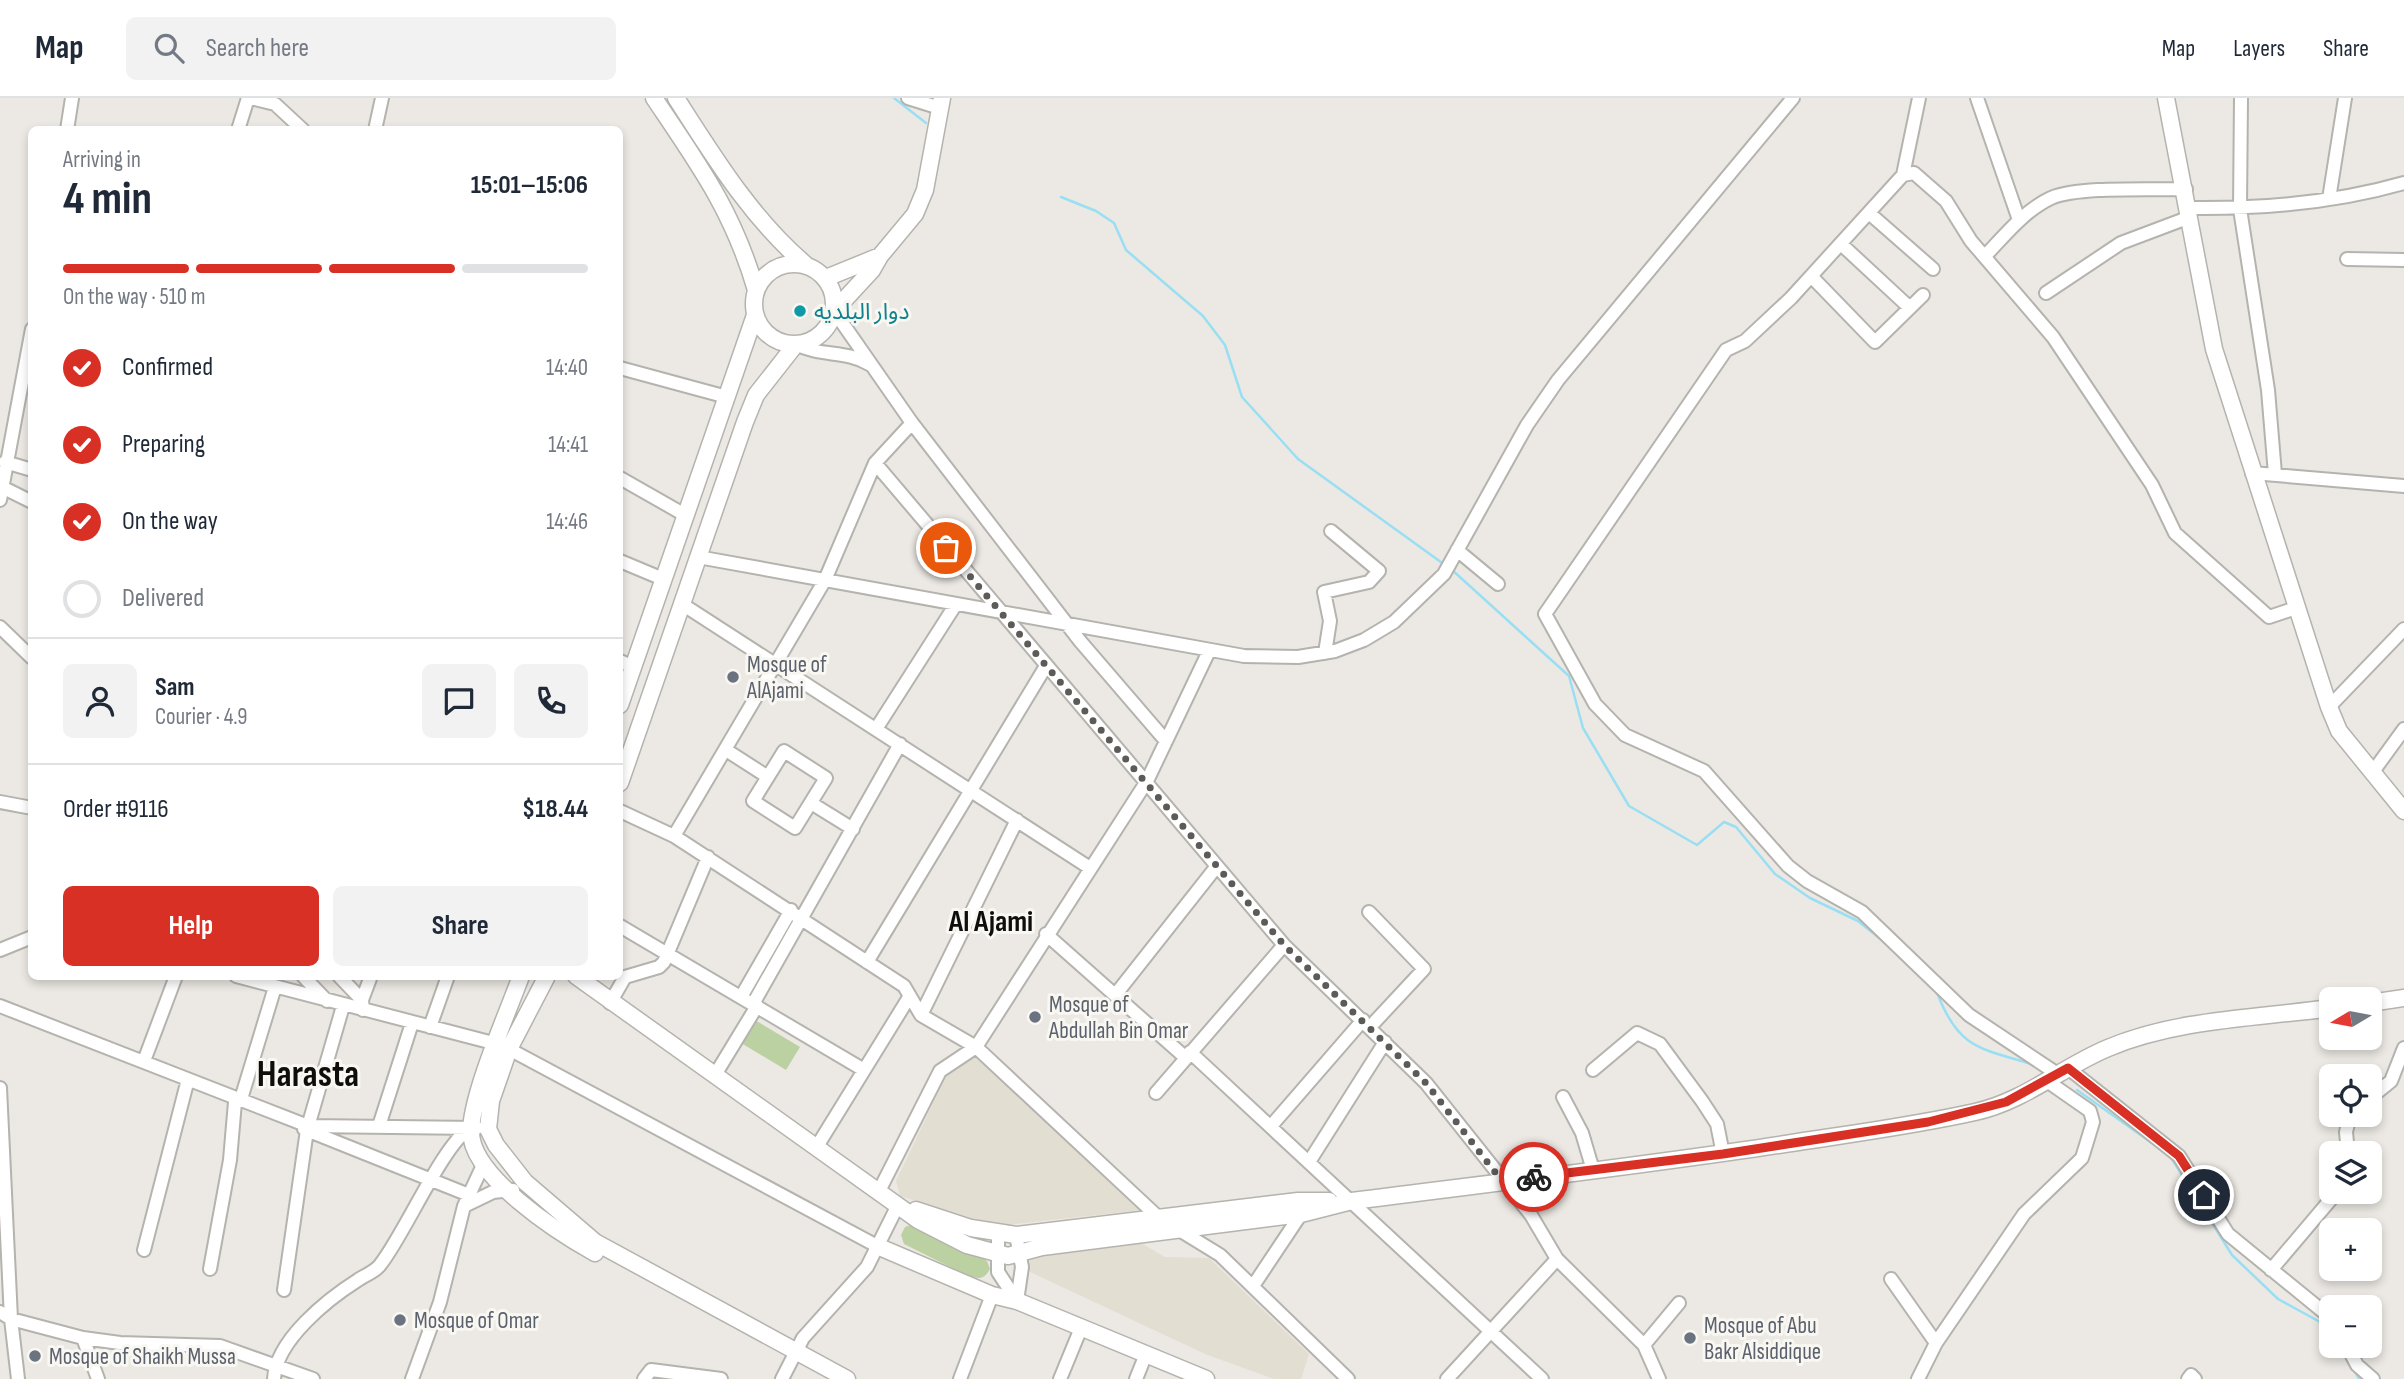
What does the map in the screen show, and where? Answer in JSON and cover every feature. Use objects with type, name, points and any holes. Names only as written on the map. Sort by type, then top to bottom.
[{"type":"main road","points":[[623,684],[626,664],[653,610],[755,314],[756,290],[743,245],[717,191],[653,98]]},
{"type":"main road","points":[[676,98],[732,184],[781,244],[826,278],[832,288],[834,311]]},
{"type":"main road","points":[[2166,98],[2186,189],[2214,349],[2329,707],[2339,731],[2404,811]]},
{"type":"main road","points":[[623,774],[756,395],[796,344],[821,334],[834,311],[872,270],[880,256],[915,214],[925,190],[941,103]]},
{"type":"main road","points":[[826,278],[880,256]]},
{"type":"main road","points":[[756,290],[764,277],[776,268],[790,263],[805,264]]},
{"type":"main road","points":[[755,314],[771,337],[796,344]]},
{"type":"main road","points":[[653,610],[654,631],[666,648]]},
{"type":"main road","points":[[520,980],[491,1101],[488,1129],[496,1145],[525,1182],[595,1242],[794,1356],[828,1379]]},
{"type":"main road","points":[[544,980],[503,1046],[478,1095],[471,1127],[475,1148],[483,1165],[542,1220],[589,1250],[794,1356],[847,1379]]},
{"type":"main road","points":[[581,980],[918,1220],[955,1239],[997,1253],[1020,1254],[1042,1247],[1301,1214],[1352,1201],[1723,1154],[1980,1111],[2006,1102],[2107,1048],[2171,1028],[2319,1010]]},
{"type":"main road","points":[[2382,1001],[2404,998]]},
{"type":"main road","points":[[898,1205],[998,1235],[1016,1235],[1298,1200],[1352,1201]]},
{"type":"main road","points":[[877,1246],[992,1296],[1017,1301],[1206,1379]]},
{"type":"street","points":[[68,126],[72,98]]},
{"type":"street","points":[[239,126],[249,98],[275,104],[299,126]]},
{"type":"street","points":[[376,126],[382,98]]},
{"type":"street","points":[[908,98],[941,103]]},
{"type":"street","points":[[698,556],[1209,651],[1298,657],[1325,653],[1364,640],[1394,622],[1447,568],[1527,425],[1558,380],[1793,98]]},
{"type":"street","points":[[1919,98],[1903,175],[1811,276],[1745,341],[1726,350],[1541,613],[1595,705],[1625,735],[1704,771],[1788,866],[1807,881],[1862,912],[1969,1015],[2179,1156],[2228,1234],[2319,1308]]},
{"type":"street","points":[[1977,98],[2019,220]]},
{"type":"street","points":[[2241,98],[2240,209],[2268,390],[2275,474]]},
{"type":"street","points":[[2329,199],[2345,98]]},
{"type":"street","points":[[1903,175],[1914,173],[1940,194],[1971,241],[1986,255],[2053,337],[2152,485],[2175,533],[2269,617],[2296,608]]},
{"type":"street","points":[[2046,293],[2121,243],[2189,212],[2329,199],[2404,183]]},
{"type":"street","points":[[1986,255],[2019,220],[2040,204],[2060,195],[2186,189]]},
{"type":"street","points":[[1869,213],[1933,269]]},
{"type":"street","points":[[1841,244],[1910,308]]},
{"type":"street","points":[[2347,259],[2404,260]]},
{"type":"street","points":[[1811,276],[1875,342],[1923,295]]},
{"type":"street","points":[[834,311],[912,423],[1067,623],[1166,741]]},
{"type":"street","points":[[796,344],[813,353],[855,356],[876,368]]},
{"type":"street","points":[[2,480],[28,349]]},
{"type":"street","points":[[623,369],[727,397]]},
{"type":"street","points":[[674,836],[778,665],[825,580],[875,463],[912,423]]},
{"type":"street","points":[[875,463],[1284,945],[1426,1083],[1531,1215],[1558,1259],[1644,1345],[1660,1379]]},
{"type":"street","points":[[2,480],[28,471]]},
{"type":"street","points":[[2252,473],[2404,486]]},
{"type":"street","points":[[2,480],[28,499]]},
{"type":"street","points":[[623,480],[685,515]]},
{"type":"street","points":[[1325,653],[1330,621],[1324,592],[1369,582],[1380,572],[1331,531]]},
{"type":"street","points":[[1457,550],[1498,584]]},
{"type":"street","points":[[623,563],[663,579]]},
{"type":"street","points":[[682,604],[1090,867]]},
{"type":"street","points":[[876,729],[956,604]]},
{"type":"street","points":[[0,627],[28,654]]},
{"type":"street","points":[[2329,707],[2404,629]]},
{"type":"street","points":[[878,1193],[940,1071],[976,1047],[1046,934],[1147,782],[1209,651]]},
{"type":"street","points":[[867,962],[1046,666]]},
{"type":"street","points":[[2372,772],[2402,736]]},
{"type":"street","points":[[741,997],[853,829],[900,744]]},
{"type":"street","points":[[726,751],[768,777]]},
{"type":"street","points":[[784,751],[826,778],[811,803],[795,828],[752,801],[784,751]]},
{"type":"street","points":[[0,802],[28,807]]},
{"type":"street","points":[[811,803],[853,829]]},
{"type":"street","points":[[623,812],[674,836],[708,857],[904,986],[908,999],[921,1015],[976,1047],[1158,1217],[1220,1255],[1348,1379]]},
{"type":"street","points":[[921,1015],[1017,820]]},
{"type":"street","points":[[610,1003],[625,977],[659,967],[668,954],[708,857]]},
{"type":"street","points":[[1116,994],[1217,866]]},
{"type":"street","points":[[1270,1126],[1366,1024],[1424,969],[1369,912]]},
{"type":"street","points":[[715,1075],[755,1005],[797,914]]},
{"type":"street","points":[[623,928],[864,1070]]},
{"type":"street","points":[[1046,934],[1270,1126],[1542,1379]]},
{"type":"street","points":[[0,950],[28,939]]},
{"type":"street","points":[[1156,1093],[1284,945]]},
{"type":"street","points":[[144,1061],[174,980]]},
{"type":"street","points":[[250,980],[329,1003],[343,1006],[363,1005],[412,1023],[503,1046],[877,1246]]},
{"type":"street","points":[[307,980],[329,1003]]},
{"type":"street","points":[[342,980],[363,1005]]},
{"type":"street","points":[[363,1005],[370,980]]},
{"type":"street","points":[[430,1027],[447,980]]},
{"type":"street","points":[[210,1269],[238,1100],[275,987]]},
{"type":"street","points":[[816,1148],[908,999]]},
{"type":"street","points":[[284,1290],[308,1128],[343,1006]]},
{"type":"street","points":[[0,1008],[144,1061],[308,1128],[432,1182],[467,1201],[493,1192],[510,1191],[525,1182]]},
{"type":"street","points":[[0,1008],[187,1083],[238,1100]]},
{"type":"street","points":[[379,1126],[412,1023]]},
{"type":"street","points":[[1593,1070],[1637,1033],[1660,1044],[1717,1124],[1723,1154]]},
{"type":"street","points":[[1309,1162],[1385,1042]]},
{"type":"street","points":[[2382,1088],[2391,1081],[2404,1048]]},
{"type":"street","points":[[1918,1379],[1936,1343],[2024,1214],[2053,1183],[2075,1168],[2086,1148],[2093,1122],[2090,1111],[2057,1074]]},
{"type":"street","points":[[144,1250],[187,1083]]},
{"type":"street","points":[[0,1088],[6,1315],[18,1379]]},
{"type":"street","points":[[1563,1097],[1583,1133],[1593,1170]]},
{"type":"street","points":[[308,1128],[379,1126],[488,1129]]},
{"type":"street","points":[[275,1373],[304,1321],[357,1280],[379,1268],[457,1139],[471,1127]]},
{"type":"street","points":[[412,1379],[440,1302],[467,1201],[483,1165]]},
{"type":"street","points":[[2271,1270],[2327,1204]]},
{"type":"street","points":[[782,1379],[803,1338],[867,1267],[898,1205]]},
{"type":"street","points":[[1253,1286],[1301,1214]]},
{"type":"street","points":[[998,1235],[998,1272],[1017,1301]]},
{"type":"street","points":[[1016,1235],[1022,1267],[1017,1301]]},
{"type":"street","points":[[1447,1379],[1558,1259]]},
{"type":"street","points":[[1891,1279],[1936,1343]]},
{"type":"street","points":[[960,1379],[992,1296]]},
{"type":"street","points":[[1644,1345],[1679,1303]]},
{"type":"street","points":[[6,1315],[83,1338],[120,1343],[220,1346],[275,1373],[313,1379]]},
{"type":"street","points":[[1060,1379],[1081,1328]]},
{"type":"street","points":[[83,1338],[98,1379]]},
{"type":"street","points":[[1136,1379],[1146,1354]]},
{"type":"street","points":[[2353,1358],[2373,1379]]},
{"type":"street","points":[[644,1379],[652,1370],[721,1379]]},
{"type":"street","points":[[2188,1379],[2191,1376],[2195,1379]]},
{"type":"shaded area","points":[[976,1056],[1142,1210],[999,1226],[900,1196],[896,1181],[946,1076]]},
{"type":"shaded area","points":[[1136,1240],[1165,1257],[1209,1258],[1309,1354],[1301,1379],[1274,1379],[1205,1354],[1028,1271],[1031,1254]]},
{"type":"green space","points":[[755,1020],[800,1047],[786,1070],[741,1043]]},
{"type":"green space","points":[[913,1224],[978,1255],[987,1261],[990,1269],[981,1278],[968,1276],[904,1244],[901,1235],[905,1227]]},
{"type":"waterway","points":[[894,98],[926,123]]},
{"type":"waterway","points":[[1061,197],[1096,211],[1114,223],[1126,250],[1203,316],[1225,345],[1242,397],[1298,459],[1445,565]]},
{"type":"waterway","points":[[1451,569],[1569,676],[1583,728],[1629,806],[1697,845],[1724,822],[1736,827],[1775,874],[1810,898],[1858,921],[1883,941]]},
{"type":"waterway","points":[[1936,990],[1952,1023],[1971,1042],[1983,1049],[2032,1064]]},
{"type":"waterway","points":[[2077,1090],[2159,1148]]},
{"type":"waterway","points":[[2170,1156],[2232,1255],[2278,1299],[2319,1321]]},
{"type":"waterway","points":[[2354,1370],[2359,1379]]},
{"type":"way so far","points":[[946,548],[1284,945],[1426,1083],[1502,1181],[1534,1177]]},
{"type":"place","name":"دوار البلديه","points":[[800,311]]},
{"type":"place","name":"Mosque of AlAjami","points":[[733,677]]},
{"type":"place","name":"Mosque of Abdullah Bin Omar","points":[[1035,1017]]},
{"type":"place","name":"Mosque of Omar","points":[[400,1320]]},
{"type":"place","name":"Mosque of Abu Bakr Alsiddique","points":[[1690,1338]]},
{"type":"place","name":"Mosque of Shaikh Mussa","points":[[35,1356]]},
{"type":"district","name":"Al Ajami","points":[[991,921]]},
{"type":"district","name":"Harasta","points":[[308,1073]]},
{"type":"route","points":[[1534,1177],[1723,1154],[1928,1122],[1980,1111],[2006,1102],[2068,1068],[2092,1090],[2167,1144],[2189,1169],[2204,1195]]}]
